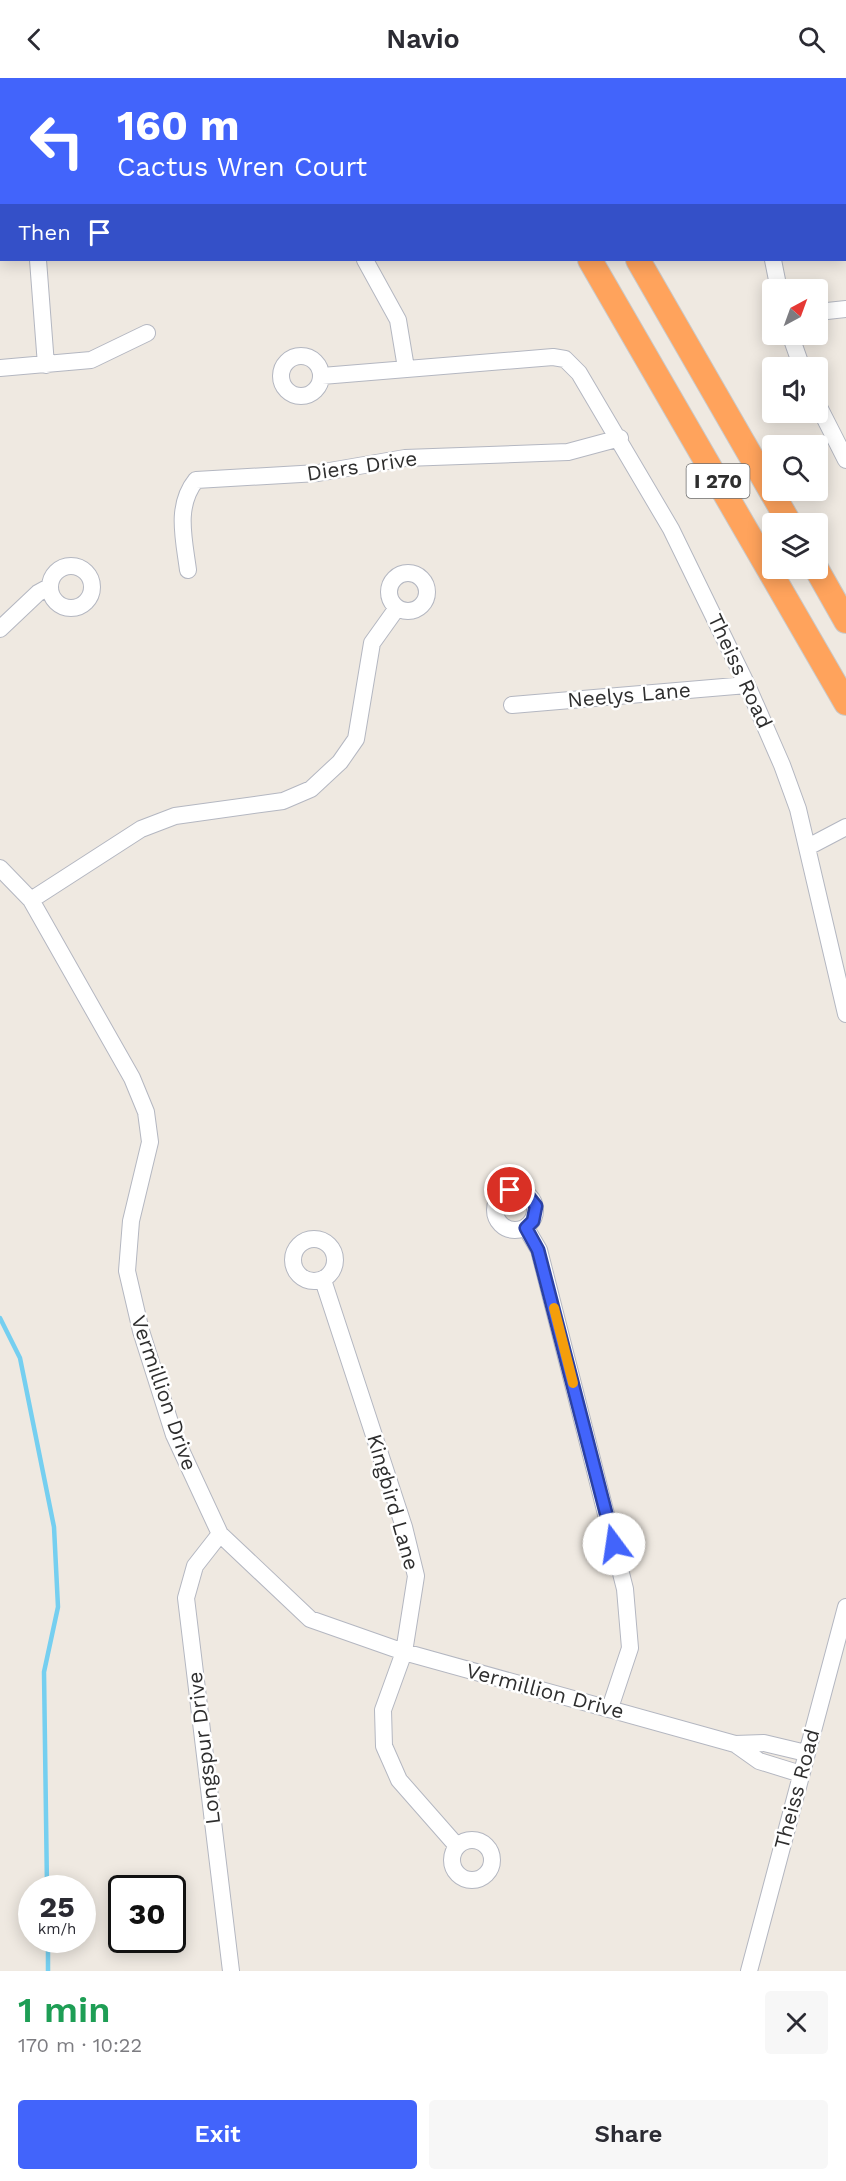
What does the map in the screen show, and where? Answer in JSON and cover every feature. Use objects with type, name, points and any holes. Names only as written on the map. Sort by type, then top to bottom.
[{"type":"highway","name":"I 270","points":[[591,261],[846,703]]},
{"type":"highway","name":"I 270","points":[[639,261],[784,513]]},
{"type":"highway","points":[[822,579],[846,621]]},
{"type":"street","points":[[38,261],[46,364]]},
{"type":"street","points":[[322,376],[406,368],[398,320],[366,261]]},
{"type":"street","points":[[773,261],[777,279]]},
{"type":"street","points":[[828,311],[846,309]]},
{"type":"street","points":[[0,368],[91,360],[147,333]]},
{"type":"street","name":"Theiss Road","points":[[406,368],[565,358],[579,373],[620,438],[671,529],[747,685],[792,790],[846,1014]]},
{"type":"street","points":[[827,423],[846,460]]},
{"type":"street","name":"Diers Drive","points":[[188,570],[182,511],[184,496],[196,480],[318,473],[405,458],[568,452],[620,438]]},
{"type":"street","points":[[0,629],[38,593],[49,587]]},
{"type":"street","points":[[31,900],[141,829],[175,816],[283,801],[311,789],[340,762],[356,739],[372,643],[397,608]]},
{"type":"street","name":"Neelys Lane","points":[[512,705],[747,685]]},
{"type":"street","points":[[807,847],[846,827]]},
{"type":"street","name":"Vermillion Drive","points":[[0,868],[31,900],[132,1078],[146,1112],[150,1142],[131,1221],[126,1271],[141,1331],[174,1435],[220,1534],[310,1619],[404,1652],[735,1744],[764,1743],[806,1753]]},
{"type":"street","points":[[526,1228],[538,1250],[625,1589],[630,1648],[610,1708]]},
{"type":"street","name":"Kingbird Lane","points":[[322,1280],[404,1527],[416,1576],[404,1652],[383,1710],[384,1746],[399,1780],[457,1846]]},
{"type":"street","name":"Longspur Drive","points":[[220,1534],[195,1566],[186,1598],[231,1971]]},
{"type":"street","name":"Theiss Road","points":[[749,1971],[846,1607]]},
{"type":"street","name":"Vermillion Drive","points":[[735,1744],[759,1761],[801,1774]]},
{"type":"waterway","points":[[0,1318],[20,1358],[54,1527],[58,1607],[44,1672],[47,1875]]},
{"type":"waterway","points":[[48,1953],[48,1971]]},
{"type":"slow traffic","points":[[554,1308],[573,1383]]},
{"type":"route","points":[[510,1190],[524,1191],[536,1206],[533,1221],[526,1228],[538,1250],[614,1544]]}]
